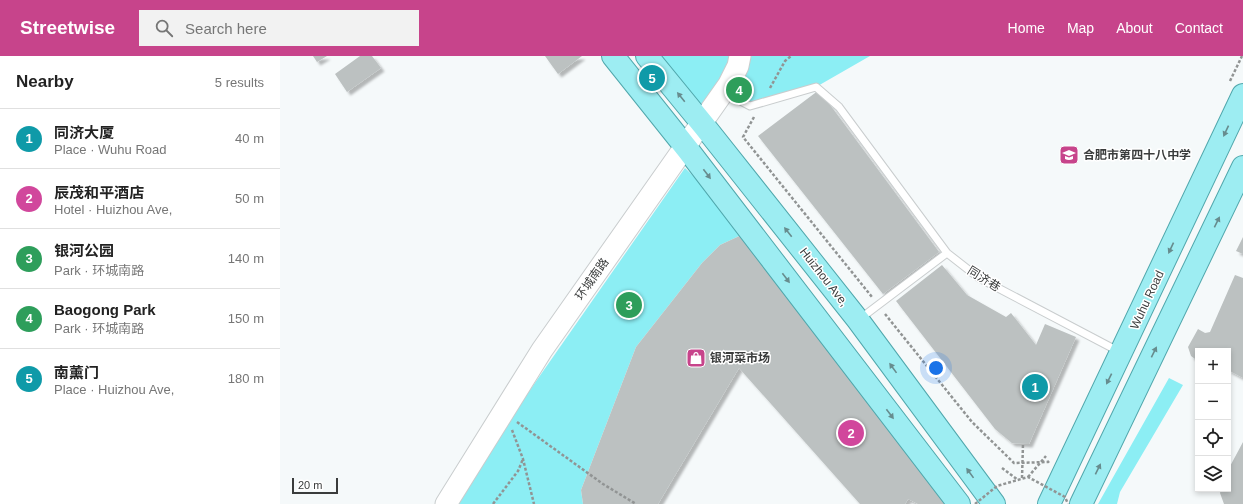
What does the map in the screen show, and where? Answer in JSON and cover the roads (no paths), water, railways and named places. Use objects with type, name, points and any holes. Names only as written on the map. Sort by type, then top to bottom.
[{"type":"main road","points":[[613,56],[685,147],[959,504]]},
{"type":"main road","name":"Huizhou Ave,","points":[[647,56],[858,320],[994,504]]},
{"type":"main road","name":"Wuhu Road","points":[[1049,504],[1122,353],[1236,89]]},
{"type":"main road","points":[[1081,504],[1243,168]]},
{"type":"street","name":"环城南路","points":[[446,504],[542,350],[729,84],[738,66],[740,56]]},
{"type":"lane","name":"同济巷","points":[[727,94],[750,106],[816,86],[839,107],[947,253],[978,278],[1122,353]]},
{"type":"lane","points":[[858,320],[947,253]]},
{"type":"place","name":"南薰门","points":[[652,78]]},
{"type":"place","name":"Baogong Park","points":[[739,90]]},
{"type":"place","name":"合肥市第四十八中学","points":[[1069,155]]},
{"type":"place","name":"银河公园","points":[[629,305]]},
{"type":"place","name":"银河菜市场","points":[[696,358]]},
{"type":"place","name":"同济大厦","points":[[1035,387]]},
{"type":"place","name":"辰茂和平酒店","points":[[851,433]]}]
